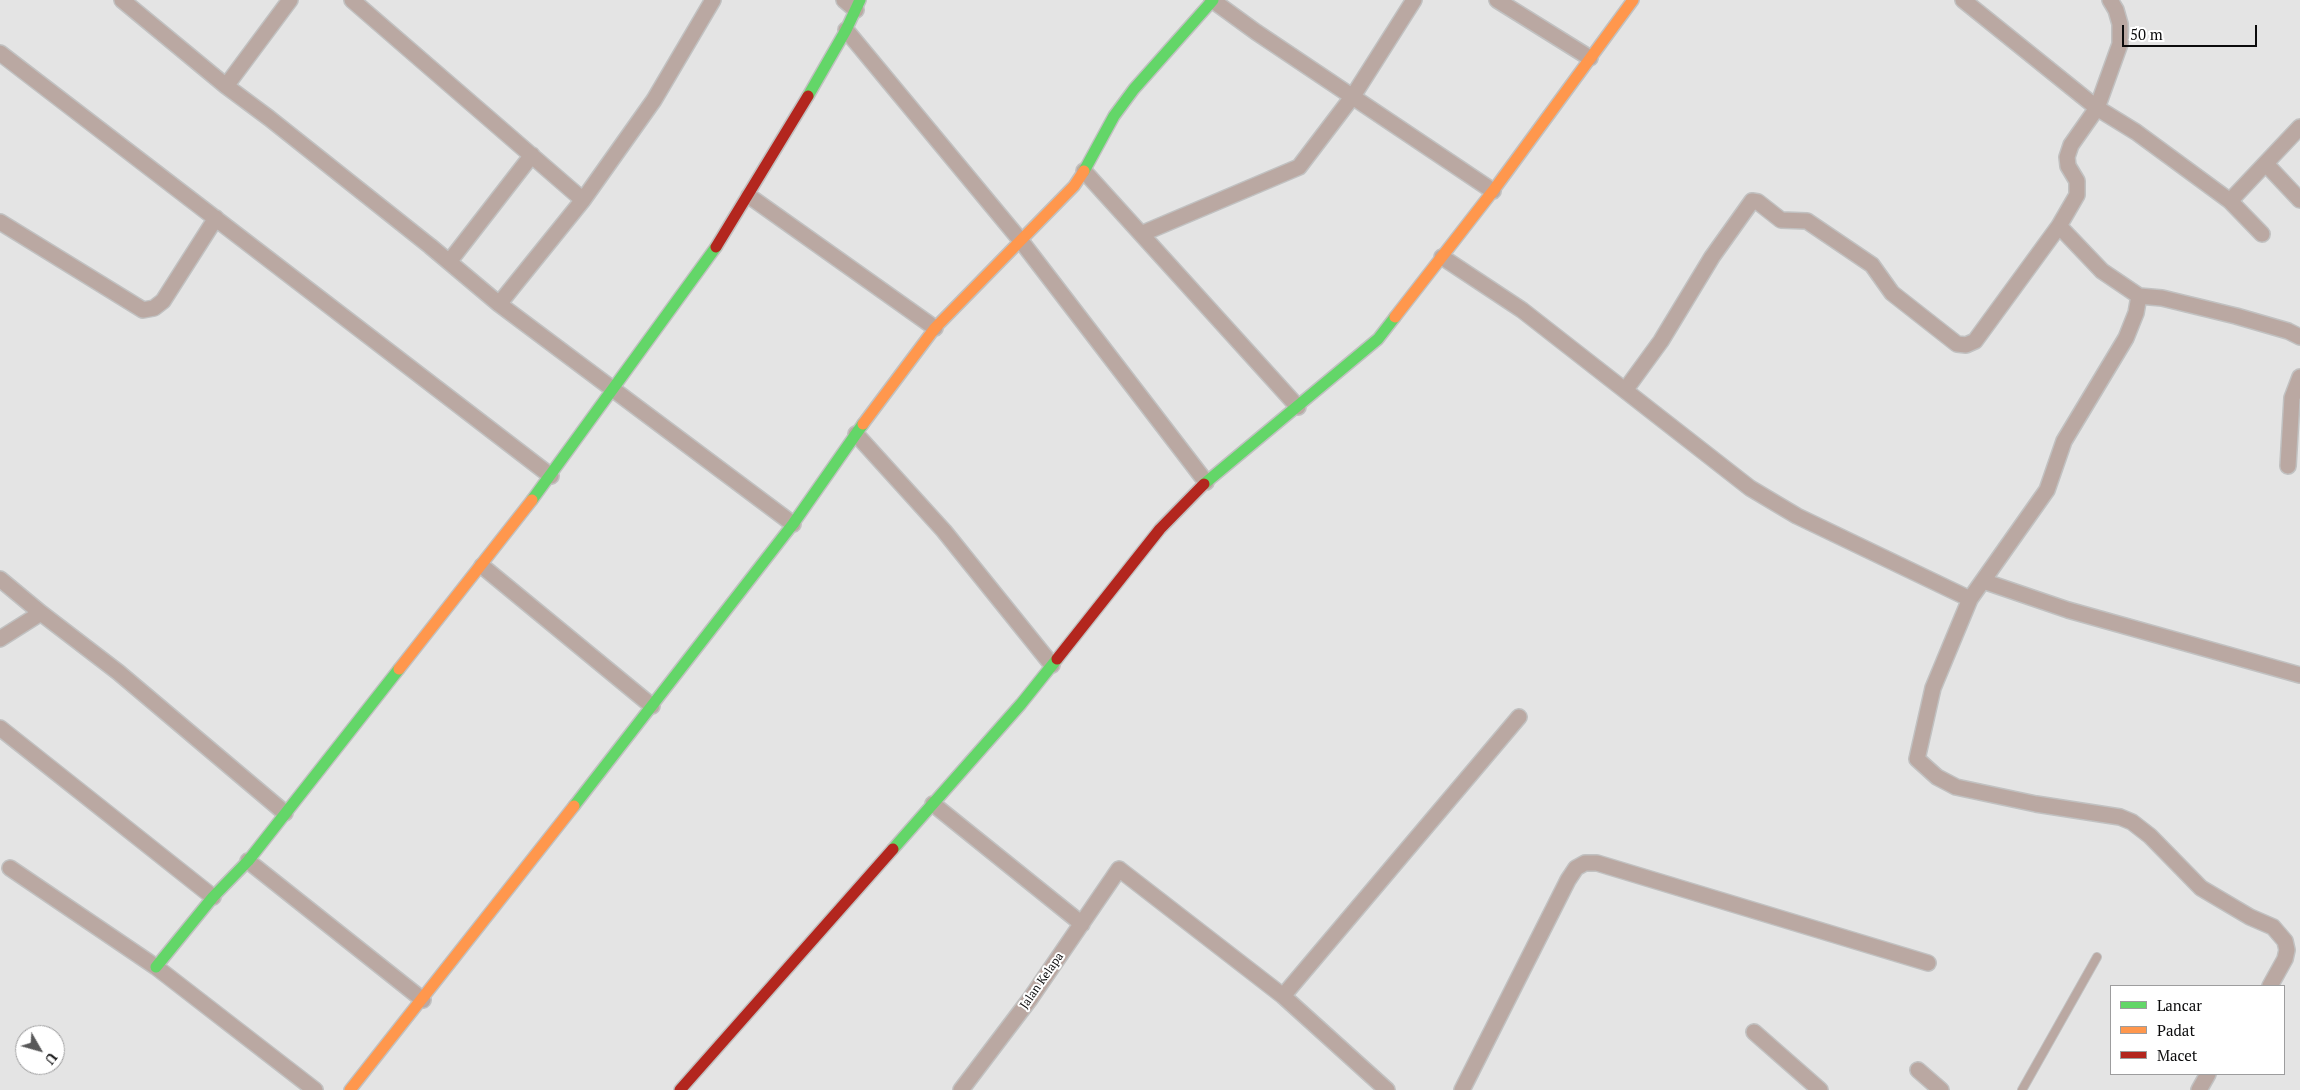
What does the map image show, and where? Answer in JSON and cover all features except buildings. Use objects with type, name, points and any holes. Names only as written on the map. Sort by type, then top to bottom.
[{"type":"street","points":[[122,0],[226,86],[269,118],[499,304],[611,390],[794,524]]},
{"type":"street","points":[[226,86],[290,0]]},
{"type":"street","points":[[352,0],[583,200]]},
{"type":"street","points":[[499,304],[583,200],[654,100],[713,0]]},
{"type":"street","points":[[350,1090],[423,1000],[794,524],[856,434],[934,328],[1021,242],[1074,186],[1084,172],[1119,109],[1213,0],[1493,190]]},
{"type":"street","points":[[1141,234],[1299,167],[1353,96],[1414,0]]},
{"type":"street","points":[[1497,0],[1590,58]]},
{"type":"street","points":[[680,1090],[933,804],[1052,665],[1160,529],[1206,482],[1378,339],[1493,190],[1633,0]]},
{"type":"street","points":[[1963,0],[2097,108],[2136,132],[2230,201],[2262,234]]},
{"type":"street","points":[[1626,389],[1661,341],[1712,257],[1752,202],[1758,202],[1782,220],[1807,221],[1872,265],[1892,293],[1957,344],[1966,345],[1975,341],[2059,226],[2077,195],[2078,189],[2067,157],[2070,146],[2097,108],[2120,44],[2120,24],[2116,10],[2110,0]]},
{"type":"street","points":[[156,967],[213,897],[248,861],[482,566],[551,476],[611,390],[717,247],[846,30],[853,3]]},
{"type":"street","points":[[846,30],[1021,242],[1206,482]]},
{"type":"street","points":[[0,53],[551,476]]},
{"type":"street","points":[[2230,201],[2300,127]]},
{"type":"street","points":[[449,262],[532,155]]},
{"type":"street","points":[[2266,164],[2300,200]]},
{"type":"street","points":[[1084,172],[1298,407]]},
{"type":"street","points":[[749,196],[934,328]]},
{"type":"street","points":[[0,222],[144,310],[154,308],[163,301],[216,218]]},
{"type":"street","points":[[2059,226],[2102,271],[2139,296],[2162,298],[2236,316],[2288,331],[2300,337]]},
{"type":"street","points":[[1442,257],[1522,310],[1626,389],[1750,488],[1797,516],[1970,599]]},
{"type":"street","points":[[2139,296],[2136,313],[2126,338],[2064,441],[2047,490],[1970,599],[1933,688],[1917,759],[1936,777],[1956,787],[2036,804],[2120,817],[2132,822],[2150,836],[2202,888],[2250,917],[2273,927],[2284,941],[2287,950],[2285,959],[2271,985]]},
{"type":"street","points":[[2288,466],[2292,398],[2300,377]]},
{"type":"street","points":[[856,434],[944,531],[1052,665]]},
{"type":"street","points":[[482,566],[652,706]]},
{"type":"street","points":[[0,579],[118,672],[286,813]]},
{"type":"street","points":[[1983,581],[2068,610],[2300,675]]},
{"type":"street","points":[[0,639],[41,613]]},
{"type":"street","points":[[1387,1090],[1283,996],[1519,718]]},
{"type":"street","points":[[0,728],[213,897]]},
{"type":"street","points":[[933,804],[1082,924]]},
{"type":"street","points":[[248,861],[423,1000]]},
{"type":"street","points":[[1462,1090],[1568,880],[1576,868],[1585,863],[1597,863],[1928,963]]},
{"type":"street","points":[[10,868],[156,967],[314,1090]]},
{"type":"street","name":"Jalan Kelapa","points":[[961,1090],[1030,999],[1119,869],[1283,996]]},
{"type":"street","points":[[1754,1032],[1820,1090]]},
{"type":"street","points":[[1918,1070],[1942,1090]]},
{"type":"street","points":[[2199,1090],[2207,1075]]},
{"type":"lane","points":[[2022,1090],[2097,957]]},
{"type":"traffic: fast","points":[[808,96],[846,30],[860,0]]},
{"type":"traffic: fast","points":[[1084,171],[1114,116],[1134,89],[1213,0]]},
{"type":"traffic: fast","points":[[532,500],[716,247]]},
{"type":"traffic: fast","points":[[1204,484],[1378,339],[1395,317]]},
{"type":"traffic: fast","points":[[574,806],[793,524],[863,424]]},
{"type":"traffic: fast","points":[[893,849],[1021,704],[1057,659]]},
{"type":"traffic: fast","points":[[156,967],[213,897],[248,861],[399,669]]},
{"type":"traffic: slow","points":[[1395,317],[1493,191],[1633,0]]},
{"type":"traffic: slow","points":[[863,424],[935,328],[1074,186],[1084,171]]},
{"type":"traffic: slow","points":[[399,669],[532,500]]},
{"type":"traffic: slow","points":[[350,1090],[574,806]]},
{"type":"traffic: jam","points":[[716,247],[808,96]]},
{"type":"traffic: jam","points":[[1057,659],[1160,529],[1204,484]]},
{"type":"traffic: jam","points":[[680,1090],[893,849]]}]
